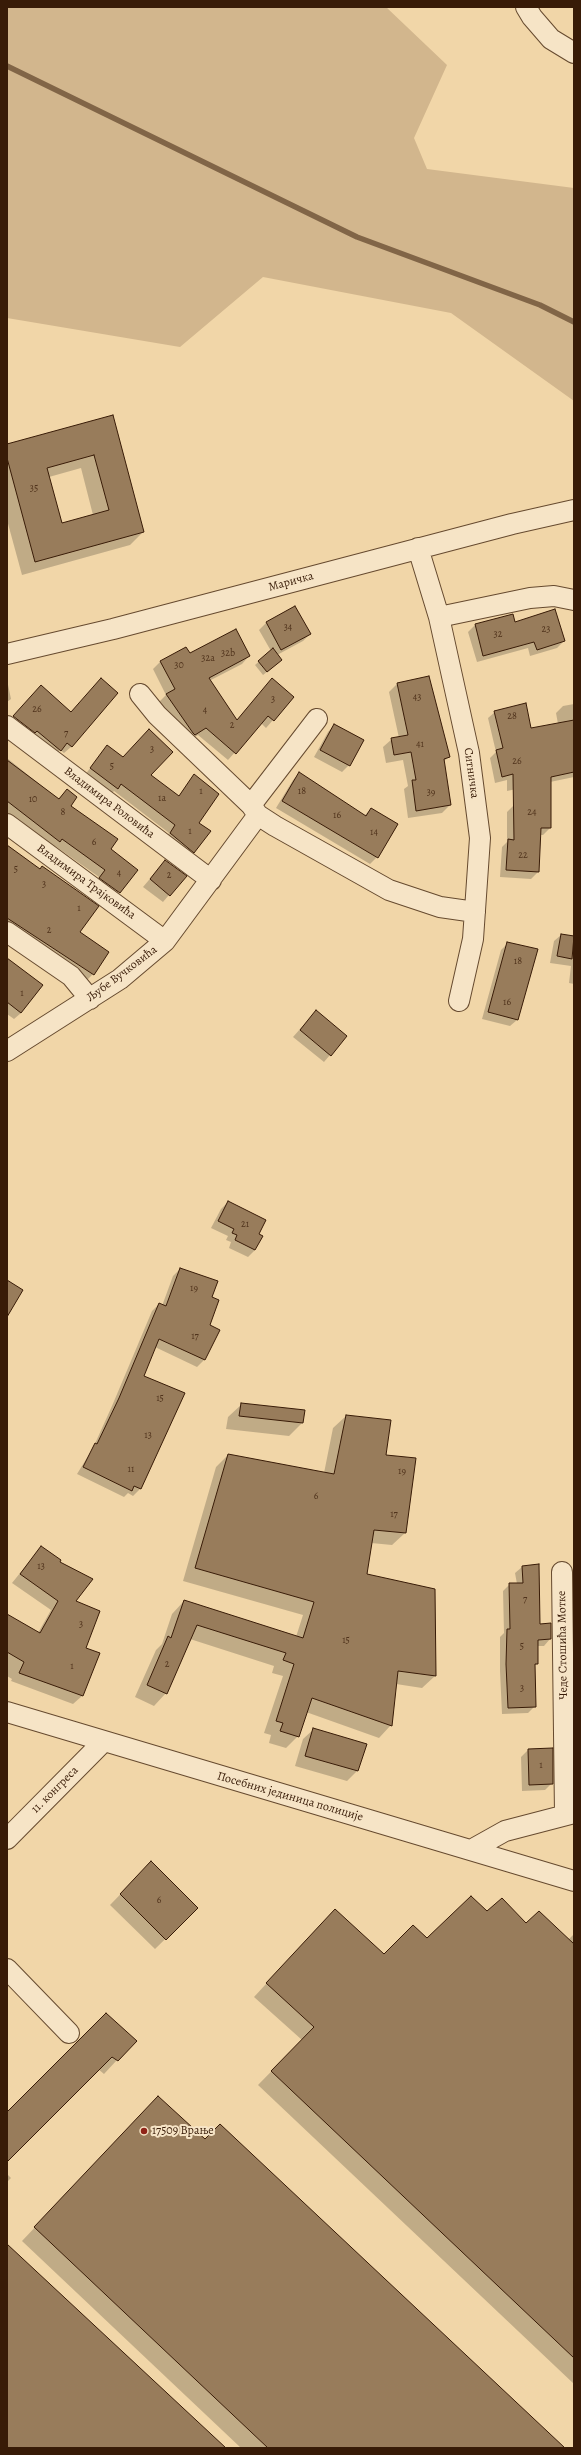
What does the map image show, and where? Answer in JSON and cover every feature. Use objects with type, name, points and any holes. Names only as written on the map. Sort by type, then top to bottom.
[{"type":"street","points":[[526,7],[546,34],[574,53]]},
{"type":"street","name":"Маричка","points":[[7,654],[113,629],[418,548],[574,510]]},
{"type":"street","name":"Ситничка","points":[[418,548],[440,617],[469,753],[479,830],[473,940],[459,1001]]},
{"type":"street","points":[[440,617],[530,598],[554,596],[574,600]]},
{"type":"street","points":[[140,694],[157,715],[255,810],[275,826],[389,890],[440,907],[475,912]]},
{"type":"street","name":"Љубе Вучковића","points":[[7,1051],[90,999],[140,964],[166,941],[211,880],[255,810],[317,719]]},
{"type":"street","name":"Владимира Роловића","points":[[7,726],[211,880]]},
{"type":"street","name":"Владимира Трајковића","points":[[7,824],[166,941]]},
{"type":"street","points":[[7,932],[71,976],[90,999]]},
{"type":"street","name":"Чеде Стошића Мотке","points":[[562,1572],[570,1814]]},
{"type":"street","name":"Посебних јединица полиције","points":[[7,1712],[103,1742],[574,1881]]},
{"type":"street","name":"11. конгреса","points":[[7,1839],[103,1742]]},
{"type":"street","points":[[471,1850],[505,1831],[570,1814]]},
{"type":"street","points":[[7,1969],[69,2033]]},
{"type":"shaded area","points":[[7,7],[386,7],[447,65],[414,138],[427,169],[574,188],[574,401],[451,313],[263,277],[180,347],[7,318]]},
{"type":"building","points":[[113,415],[144,532],[35,562],[7,458],[7,444]],"holes":[[[94,455],[109,510],[62,523],[47,468]]]},
{"type":"building","points":[[295,606],[311,634],[281,650],[266,622]]},
{"type":"building","points":[[555,609],[565,641],[537,650],[534,642],[483,656],[475,624],[513,614],[515,622]]},
{"type":"building","points":[[236,629],[250,656],[209,678],[237,720],[272,678],[294,697],[274,721],[268,716],[236,754],[206,728],[195,735],[193,733],[166,694],[175,689],[160,661],[186,647],[190,653]]},
{"type":"building","points":[[273,648],[282,660],[267,672],[258,661]]},
{"type":"building","points":[[429,676],[450,757],[444,759],[451,805],[416,811],[412,780],[416,780],[411,752],[394,755],[391,738],[408,735],[397,683]]},
{"type":"building","points":[[101,678],[118,693],[72,747],[67,743],[61,751],[37,731],[35,733],[13,716],[41,685],[71,712]]},
{"type":"building","points":[[526,703],[531,728],[574,720],[574,772],[551,777],[551,828],[541,828],[539,872],[506,870],[508,839],[514,840],[513,774],[502,777],[496,750],[503,748],[494,711]]},
{"type":"building","points":[[334,724],[364,740],[350,766],[320,750]]},
{"type":"building","points":[[149,729],[173,752],[151,775],[179,796],[194,774],[219,794],[199,823],[211,831],[194,853],[170,833],[175,825],[121,784],[118,789],[90,768],[107,745],[123,757]]},
{"type":"building","points":[[7,760],[59,799],[67,789],[77,797],[71,806],[118,839],[111,849],[138,870],[120,893],[99,878],[105,870],[62,839],[60,842],[7,801]]},
{"type":"building","points":[[299,772],[366,816],[371,808],[398,824],[378,858],[282,801]]},
{"type":"building","points":[[7,845],[40,869],[42,866],[99,906],[80,932],[109,952],[94,975],[7,918]]},
{"type":"building","points":[[165,860],[187,876],[170,896],[150,879]]},
{"type":"building","points":[[561,934],[574,936],[572,959],[557,956]]},
{"type":"building","points":[[507,942],[538,949],[518,1020],[488,1012]]},
{"type":"building","points":[[7,958],[43,985],[21,1013],[7,1002]]},
{"type":"building","points":[[316,1010],[347,1036],[331,1056],[300,1030]]},
{"type":"building","points":[[228,1201],[266,1220],[259,1234],[263,1236],[255,1250],[235,1240],[237,1235],[232,1233],[234,1229],[218,1221]]},
{"type":"building","points":[[180,1268],[218,1281],[212,1297],[219,1300],[210,1325],[220,1330],[205,1360],[159,1339],[144,1376],[185,1393],[141,1489],[134,1486],[132,1491],[83,1467],[95,1443],[97,1444],[119,1398],[159,1303],[166,1306]]},
{"type":"building","points":[[7,1280],[23,1290],[7,1317]]},
{"type":"building","points":[[241,1403],[305,1410],[303,1423],[239,1416]]},
{"type":"building","points":[[346,1415],[391,1420],[386,1455],[416,1458],[406,1533],[374,1530],[367,1574],[435,1589],[436,1676],[398,1671],[392,1726],[312,1698],[299,1737],[280,1731],[283,1723],[276,1721],[294,1664],[283,1660],[286,1653],[197,1625],[167,1694],[147,1685],[168,1636],[171,1638],[184,1600],[303,1638],[314,1602],[195,1568],[228,1454],[334,1474]]},
{"type":"building","points":[[41,1546],[61,1560],[60,1562],[93,1579],[76,1601],[100,1611],[86,1648],[100,1653],[83,1696],[19,1673],[24,1662],[7,1652],[7,1614],[40,1633],[58,1601],[20,1574]]},
{"type":"building","points":[[539,1564],[540,1624],[551,1623],[551,1639],[538,1640],[538,1664],[535,1664],[536,1707],[508,1708],[506,1664],[507,1629],[510,1629],[509,1583],[523,1583],[522,1566]]},
{"type":"building","points":[[313,1728],[367,1744],[358,1771],[305,1756]]},
{"type":"building","points":[[553,1748],[553,1784],[529,1785],[528,1749]]},
{"type":"building","points":[[151,1861],[198,1908],[166,1940],[120,1894]]},
{"type":"building","points":[[471,1896],[487,1911],[502,1898],[526,1923],[539,1911],[574,1944],[574,2358],[271,2071],[314,2027],[266,1983],[335,1909],[384,1954],[413,1925],[427,1938]]},
{"type":"building","points":[[106,2013],[137,2041],[118,2061],[112,2057],[7,2162],[7,2112]]},
{"type":"building","points":[[158,2096],[205,2139],[220,2124],[565,2448],[268,2448],[34,2227]]},
{"type":"building","points":[[7,2244],[226,2448],[7,2448]]},
{"type":"waterway","points":[[7,66],[357,237],[540,305],[574,322]]},
{"type":"place","name":"17509 Врање","points":[[144,2131]]}]
